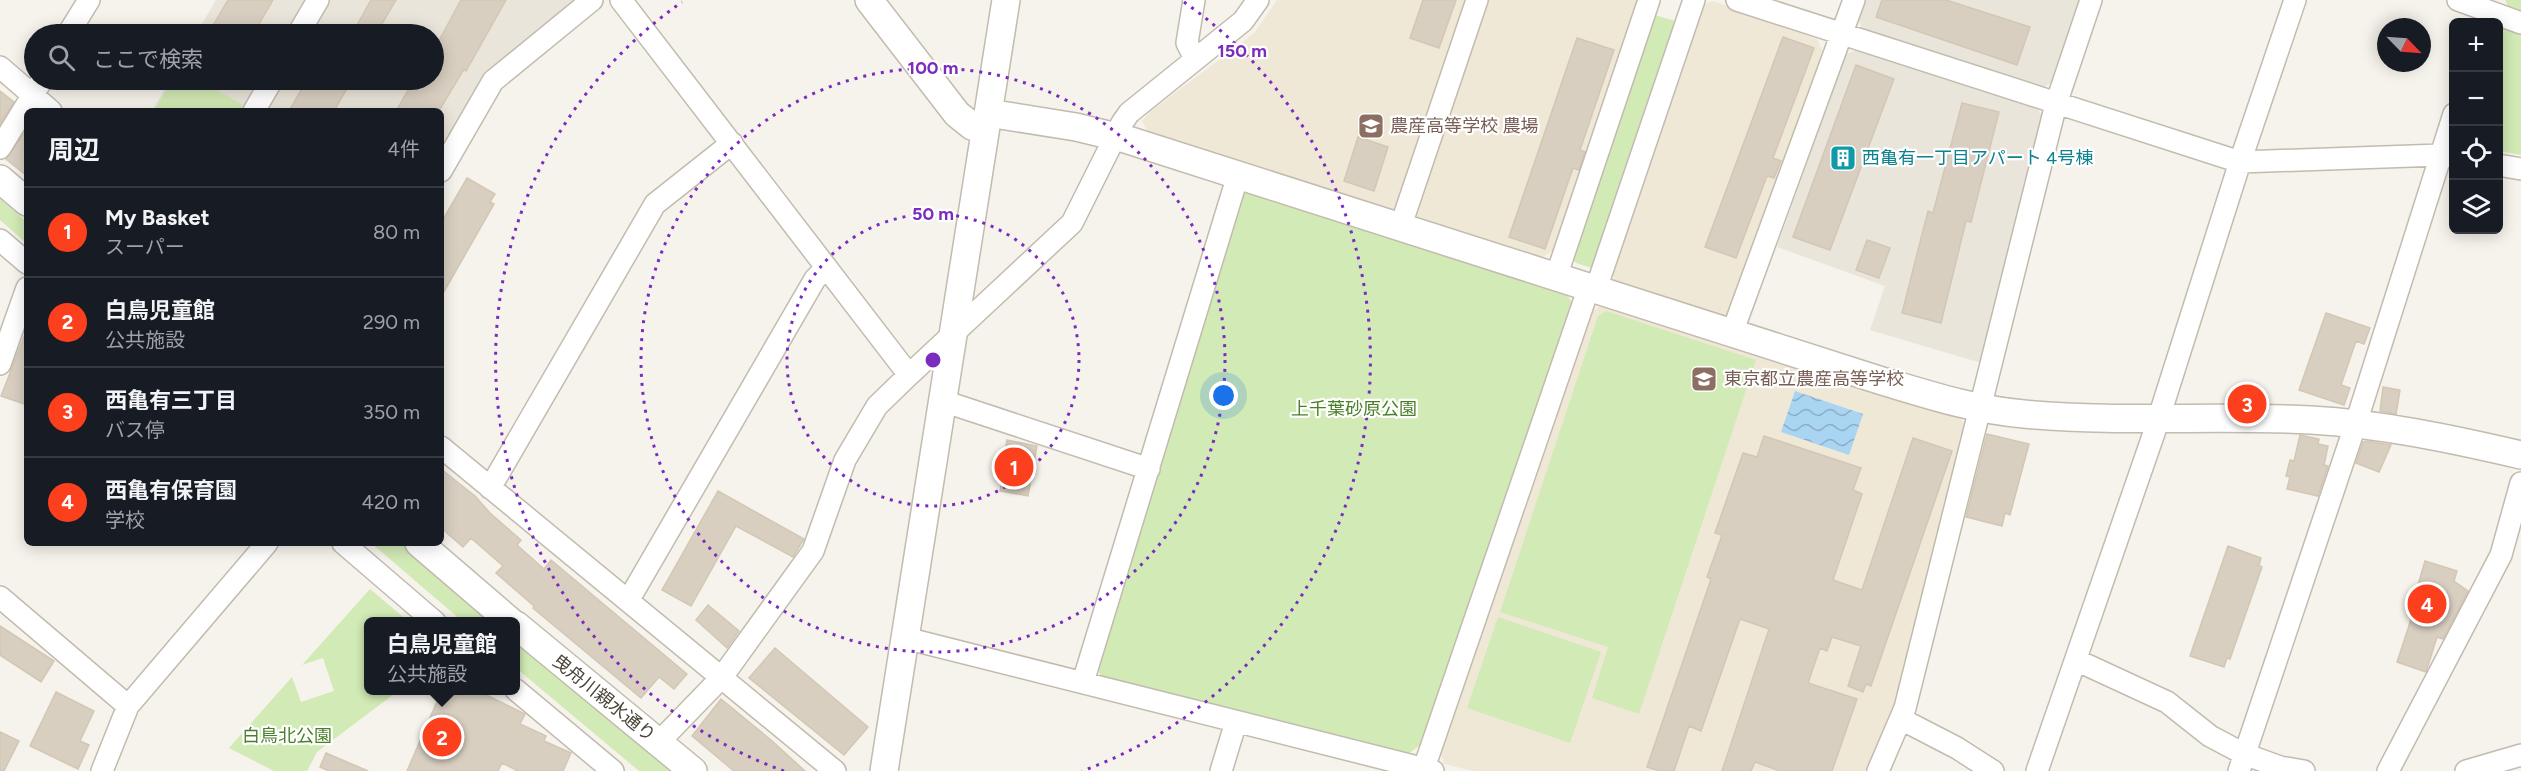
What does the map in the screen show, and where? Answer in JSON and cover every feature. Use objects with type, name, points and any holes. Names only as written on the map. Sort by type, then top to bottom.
[{"type":"street","points":[[74,24],[89,0]]},
{"type":"street","points":[[304,24],[318,0]]},
{"type":"street","points":[[444,166],[493,81],[592,0]]},
{"type":"street","points":[[621,0],[909,375]]},
{"type":"street","points":[[869,0],[957,114],[972,126],[987,121],[1076,127],[1115,136],[1933,396],[1980,408],[2023,414],[2356,423],[2398,429],[2521,455]]},
{"type":"street","points":[[884,771],[1006,0]]},
{"type":"street","points":[[1194,0],[1187,43],[1195,59]]},
{"type":"street","points":[[658,743],[722,677],[813,551],[845,460],[877,406],[1072,223],[1115,136],[1129,113],[1243,21],[1258,0]]},
{"type":"street","points":[[1400,228],[1477,0]]},
{"type":"street","points":[[1556,277],[1649,0]]},
{"type":"street","points":[[905,638],[1427,770],[1592,288],[1694,0]]},
{"type":"street","points":[[1737,0],[2240,162],[2447,156]]},
{"type":"street","points":[[1732,333],[1854,0]]},
{"type":"street","points":[[1878,771],[1901,719],[2056,104],[2091,0]]},
{"type":"street","points":[[2037,771],[2158,419],[2240,162],[2295,0]]},
{"type":"street","points":[[2458,0],[2521,23]]},
{"type":"street","points":[[0,67],[24,80]]},
{"type":"street","points":[[24,108],[35,90]]},
{"type":"street","points":[[39,90],[49,108]]},
{"type":"street","points":[[256,108],[266,90]]},
{"type":"street","points":[[0,148],[24,108]]},
{"type":"street","points":[[2242,763],[2447,156],[2452,126]]},
{"type":"street","points":[[490,488],[655,204],[732,143]]},
{"type":"street","points":[[2503,166],[2521,169]]},
{"type":"street","points":[[1083,682],[1238,175]]},
{"type":"street","points":[[0,179],[24,199]]},
{"type":"street","points":[[0,240],[24,260]]},
{"type":"street","points":[[628,601],[815,279],[826,268]]},
{"type":"street","points":[[0,364],[24,296]]},
{"type":"street","points":[[943,401],[1149,470]]},
{"type":"street","points":[[444,450],[835,771]]},
{"type":"street","points":[[2388,771],[2501,555],[2521,483]]},
{"type":"street","points":[[102,771],[128,706],[264,546]]},
{"type":"street","points":[[347,546],[430,617]]},
{"type":"street","points":[[423,546],[506,617]]},
{"type":"street","points":[[0,597],[128,706]]},
{"type":"street","name":"曳舟川親水通り","points":[[520,628],[693,771]]},
{"type":"street","points":[[2076,660],[2167,702],[2242,763],[2304,771]]},
{"type":"street","points":[[520,693],[613,771]]},
{"type":"street","points":[[1901,719],[1957,748],[1993,771]]},
{"type":"street","points":[[1221,771],[1236,722]]},
{"type":"street","points":[[2466,771],[2521,755]]},
{"type":"shaded area","points":[[216,0],[579,0],[490,73],[444,154],[444,108],[154,108],[164,90],[444,90],[444,24],[202,24]]},
{"type":"shaded area","name":"農産高等学校 農場","points":[[1277,0],[1639,0],[1555,250],[1537,260],[1148,132],[1142,121],[1150,112],[1254,33]]},
{"type":"shaded area","points":[[1865,0],[2082,0],[2053,82],[2042,88],[2037,108],[2043,117],[1981,363],[1870,330],[1885,286],[1777,247],[1846,54],[1857,50],[1864,32],[1858,19]]},
{"type":"shaded area","name":"東京都立農産高等学校","points":[[1713,1],[1817,39],[1823,52],[1719,341],[1960,417],[1965,425],[1891,717],[1867,771],[1473,771],[1444,764],[1441,754],[1592,311],[1604,304],[1614,280],[1612,271],[1701,6]]},
{"type":"green space","points":[[2505,0],[2521,0],[2521,15],[2510,11]]},
{"type":"green space","points":[[1651,14],[1679,22],[1592,268],[1576,263],[1571,257]]},
{"type":"green space","points":[[2503,27],[2521,32],[2521,155],[2503,152]]},
{"type":"green space","points":[[166,90],[217,90],[243,105],[241,108],[156,108]]},
{"type":"green space","name":"上千葉砂原公園","points":[[1251,191],[1566,293],[1572,303],[1420,745],[1408,754],[1101,677],[1097,667],[1237,198]]},
{"type":"green space","points":[[0,199],[24,219],[24,241],[0,220]]},
{"type":"green space","points":[[1606,311],[1756,360],[1639,714],[1592,698],[1608,647],[1500,612],[1598,316]]},
{"type":"green space","points":[[374,546],[407,546],[490,617],[457,617]]},
{"type":"green space","name":"白鳥北公園","points":[[370,589],[403,617],[364,617],[364,695],[393,695],[317,752],[307,771],[274,771],[229,748],[292,677],[301,702],[334,691],[323,658],[302,665]]},
{"type":"green space","points":[[1498,617],[1601,652],[1570,743],[1467,708]]},
{"type":"green space","points":[[520,642],[674,771],[639,771],[520,671]]},
{"type":"water","points":[[1795,391],[1863,414],[1849,455],[1781,432]]},
{"type":"building","points":[[228,0],[273,0],[259,24],[214,24]]},
{"type":"building","points":[[371,0],[396,0],[382,24],[358,24]]},
{"type":"building","points":[[461,0],[506,0],[466,71],[464,69],[441,108],[398,108],[408,90],[444,90],[444,31]]},
{"type":"building","points":[[1423,0],[1456,0],[1439,48],[1410,38]]},
{"type":"building","points":[[1882,0],[1946,0],[2030,27],[2017,65],[1876,17]]},
{"type":"building","points":[[1783,37],[1814,48],[1773,158],[1781,161],[1774,178],[1767,176],[1736,258],[1705,247]]},
{"type":"building","points":[[1577,38],[1614,50],[1580,150],[1585,152],[1579,170],[1573,168],[1545,249],[1509,237]]},
{"type":"building","name":"西亀有一丁目アパート 4号棟","points":[[1856,65],[1894,79],[1830,250],[1793,237]]},
{"type":"building","points":[[301,90],[346,90],[336,108],[291,108]]},
{"type":"building","points":[[0,91],[14,102],[0,124]]},
{"type":"building","points":[[1962,103],[1999,112],[1971,222],[1966,221],[1941,323],[1902,313],[1928,211],[1933,213]]},
{"type":"building","points":[[24,133],[24,174],[6,159]]},
{"type":"building","points":[[1358,137],[1388,147],[1374,191],[1344,181]]},
{"type":"building","points":[[467,178],[495,194],[490,202],[494,204],[444,292],[444,218]]},
{"type":"building","points":[[1867,240],[1890,248],[1879,278],[1856,270]]},
{"type":"building","points":[[2326,313],[2370,328],[2364,344],[2356,341],[2341,385],[2350,388],[2344,405],[2299,390]]},
{"type":"building","points":[[24,337],[24,404],[1,396]]},
{"type":"building","points":[[2383,387],[2400,390],[2396,414],[2380,411]]},
{"type":"building","points":[[1987,434],[2029,444],[2010,515],[2005,513],[2002,526],[1966,517]]},
{"type":"building","points":[[2300,435],[2319,439],[2318,444],[2328,446],[2324,465],[2328,466],[2318,496],[2287,489],[2290,477],[2286,476],[2290,460],[2294,461]]},
{"type":"building","points":[[1764,436],[1861,468],[1853,490],[1862,494],[1833,580],[1862,590],[1913,438],[1952,451],[1871,686],[1866,684],[1863,692],[1848,686],[1861,646],[1832,637],[1827,651],[1820,648],[1808,683],[1857,699],[1832,771],[1780,771],[1755,762],[1751,771],[1722,771],[1769,629],[1740,619],[1701,731],[1689,726],[1674,771],[1660,771],[1647,767],[1711,579],[1707,577],[1722,535],[1715,533],[1743,453],[1757,457]]},
{"type":"building","points":[[1007,440],[1037,446],[1028,496],[1000,491]]},
{"type":"building","points":[[2363,442],[2391,445],[2379,472],[2356,463]]},
{"type":"building","points":[[444,471],[475,496],[490,513],[521,540],[517,545],[544,569],[551,560],[687,674],[674,689],[659,677],[641,698],[533,608],[534,606],[496,573],[503,566],[471,538],[463,547],[444,530]]},
{"type":"building","points":[[718,491],[804,539],[793,557],[736,526],[691,606],[662,590]]},
{"type":"building","points":[[2228,546],[2261,558],[2259,565],[2262,567],[2230,659],[2227,658],[2224,667],[2190,656]]},
{"type":"building","points":[[2425,561],[2457,571],[2454,581],[2468,591],[2443,639],[2437,637],[2426,672],[2397,662],[2422,586],[2418,585]]},
{"type":"building","points":[[708,605],[739,631],[727,648],[696,620]]},
{"type":"building","points":[[0,626],[54,661],[41,682],[0,655]]},
{"type":"building","points":[[775,648],[868,727],[844,755],[749,678]]},
{"type":"building","points":[[56,692],[94,711],[80,741],[89,745],[78,769],[30,746]]},
{"type":"building","points":[[440,695],[486,695],[525,714],[520,724],[546,736],[544,741],[571,753],[563,771],[518,771],[502,763],[498,771],[407,771]]},
{"type":"building","points":[[721,699],[805,771],[734,771],[692,736]]},
{"type":"building","points":[[0,732],[19,741],[4,771],[0,771]]},
{"type":"building","points":[[326,753],[368,771],[329,771],[320,767]]},
{"type":"place","name":"農産高等学校 農場","points":[[1371,126]]},
{"type":"place","name":"西亀有一丁目アパート 4号棟","points":[[1843,158]]},
{"type":"place","name":"東京都立農産高等学校","points":[[1704,379]]},
{"type":"place","name":"西亀有三丁目","points":[[2247,404]]},
{"type":"place","name":"My Basket","points":[[1014,467]]},
{"type":"place","name":"西亀有保育園","points":[[2427,604]]},
{"type":"place","name":"白鳥児童館","points":[[442,737]]}]
